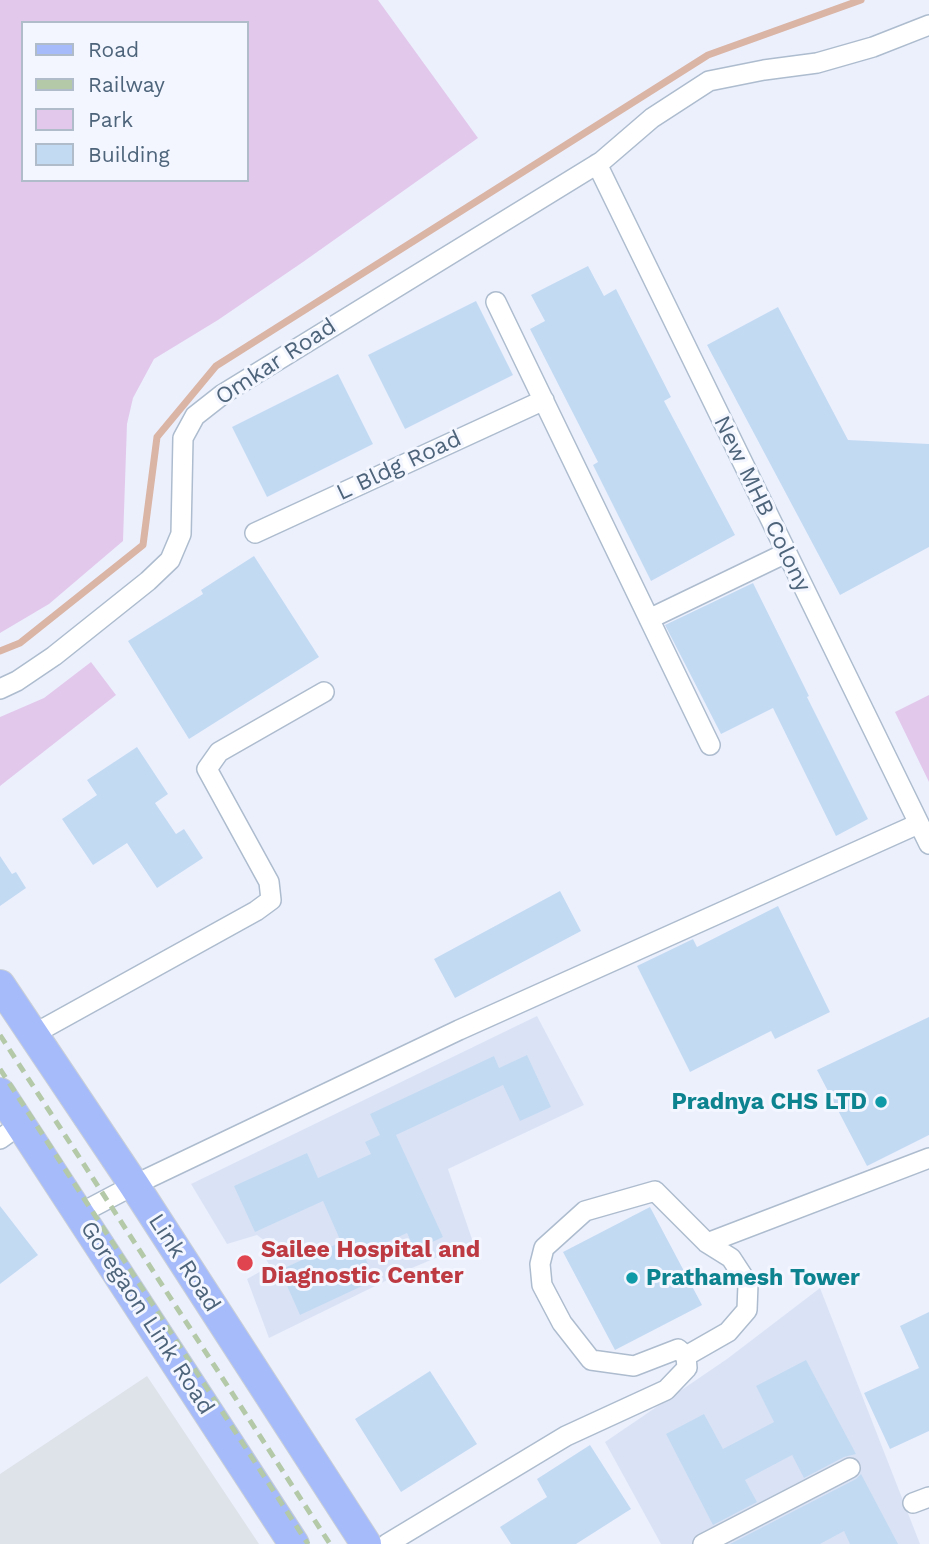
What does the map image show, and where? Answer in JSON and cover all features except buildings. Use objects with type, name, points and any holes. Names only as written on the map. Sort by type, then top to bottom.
[{"type":"main road","name":"Link Road","points":[[0,985],[134,1185],[366,1544]]},
{"type":"main road","name":"Goregaon Link Road","points":[[6,1115],[79,1214],[294,1544]]},
{"type":"street","name":"Omkar Road","points":[[0,689],[54,656],[148,581],[170,560],[181,534],[183,438],[195,416],[223,394],[597,163],[652,118],[709,81],[817,63],[873,47],[929,25]]},
{"type":"street","name":"New MHB Colony","points":[[597,163],[929,845]]},
{"type":"street","points":[[496,302],[710,745]]},
{"type":"street","name":"L Bldg Road","points":[[254,533],[544,400]]},
{"type":"street","points":[[649,619],[786,554]]},
{"type":"street","points":[[32,1035],[256,911],[271,900],[269,882],[207,769],[219,752],[324,692]]},
{"type":"street","points":[[79,1214],[134,1185],[459,1030],[918,824]]},
{"type":"street","points":[[708,1243],[929,1158]]},
{"type":"street","points":[[387,1544],[566,1437],[666,1390],[687,1368],[686,1356],[678,1349],[634,1366],[591,1360],[562,1323],[542,1284],[540,1264],[544,1248],[585,1211],[655,1191],[708,1243],[731,1258],[748,1284],[747,1310],[728,1332],[686,1356]]},
{"type":"street","points":[[703,1544],[850,1468]]},
{"type":"shaded area","points":[[537,1016],[584,1105],[448,1169],[473,1242],[412,1268],[269,1338],[247,1279],[270,1266],[265,1258],[280,1250],[274,1238],[265,1241],[257,1235],[227,1244],[191,1184]]},
{"type":"shaded area","points":[[820,1288],[920,1544],[661,1544],[605,1442],[727,1359]]},
{"type":"shaded area","points":[[147,1376],[259,1544],[0,1544],[0,1474]]},
{"type":"green space","points":[[0,0],[378,0],[478,138],[218,320],[154,359],[133,398],[127,424],[123,541],[49,604],[0,633]]},
{"type":"green space","points":[[91,662],[116,695],[0,786],[0,717],[44,698]]},
{"type":"green space","points":[[929,695],[929,782],[895,712]]},
{"type":"waterway","points":[[0,651],[20,643],[143,545],[157,437],[216,366],[708,55],[861,0]]},
{"type":"railway","points":[[0,1035],[330,1544]]},
{"type":"railway","points":[[0,1069],[308,1544]]},
{"type":"place","name":"Pradnya CHS LTD","points":[[881,1102]]},
{"type":"place","name":"Sailee Hospital and Diagnostic Center","points":[[245,1263]]},
{"type":"place","name":"Prathamesh Tower","points":[[632,1278]]}]
